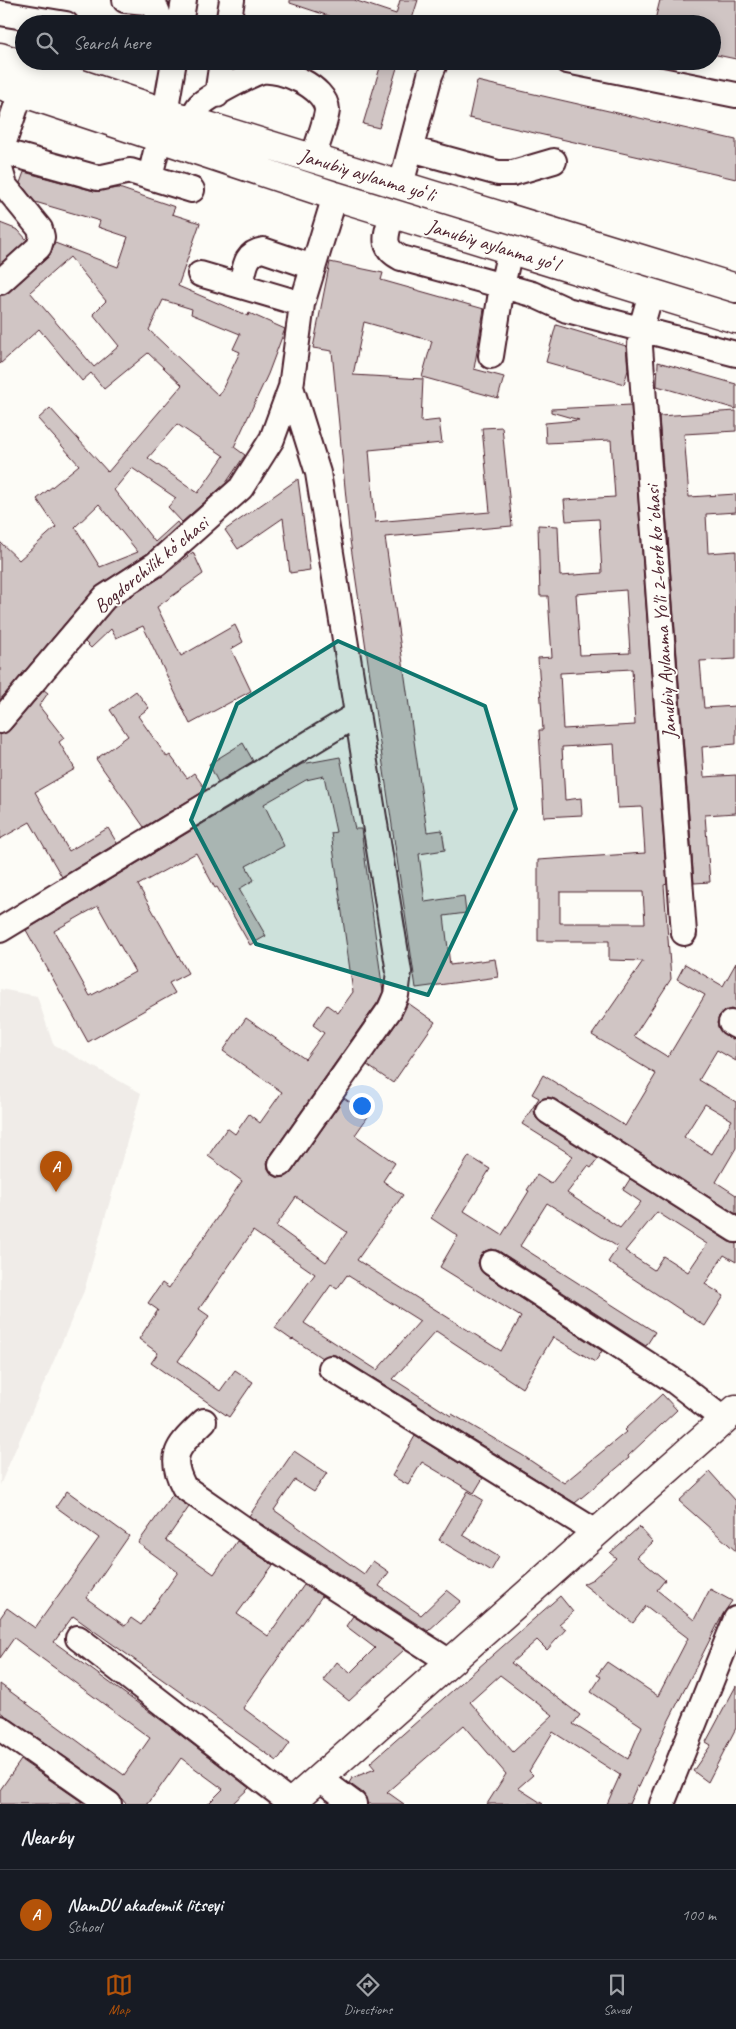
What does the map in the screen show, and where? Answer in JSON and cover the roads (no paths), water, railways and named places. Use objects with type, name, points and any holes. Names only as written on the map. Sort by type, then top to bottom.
[{"type":"main road","name":"Janubiy aylanma yoʻli","points":[[0,57],[15,63]]},
{"type":"main road","name":"Janubiy aylanma yoʻli","points":[[31,70],[334,196]]},
{"type":"main road","name":"Janubiy aylanma yoʻli","points":[[11,89],[162,125],[191,121],[736,288]]},
{"type":"main road","name":"Janubiy aylanma yoʻl","points":[[334,196],[651,293]]},
{"type":"main road","points":[[651,293],[736,318]]},
{"type":"main road","points":[[291,1804],[729,1414]]},
{"type":"street","points":[[125,0],[146,2],[155,6],[158,15]]},
{"type":"street","points":[[182,15],[184,0]]},
{"type":"street","points":[[230,15],[232,0]]},
{"type":"street","points":[[0,12],[16,15]]},
{"type":"street","points":[[150,177],[172,70]]},
{"type":"street","points":[[217,95],[221,70]]},
{"type":"street","points":[[401,185],[432,70]]},
{"type":"street","points":[[612,70],[736,95]]},
{"type":"street","points":[[191,121],[201,104],[253,75],[270,71],[303,81],[314,87],[322,96],[327,110],[314,158]]},
{"type":"street","points":[[0,282],[39,247],[42,237],[40,229],[5,186],[2,149],[11,89]]},
{"type":"street","points":[[2,149],[98,178],[130,170],[192,190]]},
{"type":"street","points":[[410,149],[498,174],[513,173],[554,160]]},
{"type":"street","name":"Bogdorchilik koʻchasi","points":[[0,720],[105,597],[156,564],[241,488],[272,440],[291,386],[302,304],[334,196]]},
{"type":"street","points":[[392,214],[385,239],[387,247],[393,254],[401,258],[532,294],[567,310],[736,354]]},
{"type":"street","points":[[241,286],[249,256],[255,251],[263,250],[313,267]]},
{"type":"street","points":[[491,356],[502,286],[510,250]]},
{"type":"street","points":[[200,274],[302,304]]},
{"type":"street","name":"Janubiy Аylanma Yo'li 2-berk koʼchasi","points":[[651,293],[641,328],[640,347],[684,933]]},
{"type":"street","points":[[281,1164],[390,1009],[399,983],[399,972],[318,473],[291,386]]},
{"type":"street","points":[[0,930],[356,715]]},
{"type":"street","points":[[548,1111],[736,1230]]},
{"type":"street","points":[[492,1263],[674,1381],[729,1414]]},
{"type":"street","points":[[331,1368],[596,1532]]},
{"type":"street","points":[[204,1421],[180,1445],[176,1460],[177,1474],[184,1487],[266,1544],[450,1662]]},
{"type":"street","points":[[662,1804],[736,1619]]},
{"type":"street","points":[[78,1638],[291,1804]]},
{"type":"street","points":[[0,1728],[109,1804]]},
{"type":"street","points":[[319,1778],[354,1804]]},
{"type":"place","name":"NamDU akademik litseyi","points":[[56,1192]]}]
